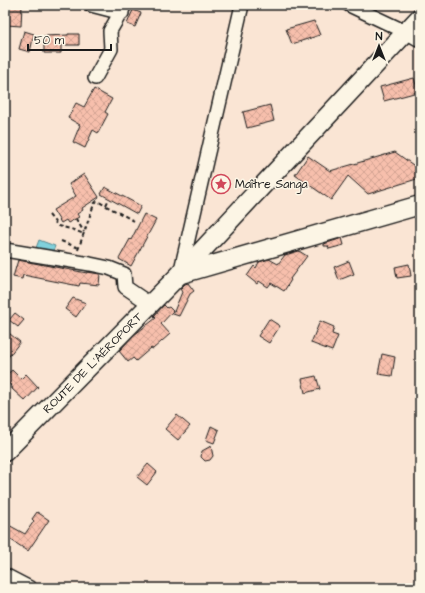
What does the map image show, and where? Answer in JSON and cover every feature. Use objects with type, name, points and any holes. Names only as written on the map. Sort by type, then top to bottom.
[{"type":"main road","name":"ROUTE DE L'AÉROPORT","points":[[5,452],[413,36],[420,17]]},
{"type":"main road","name":"ROUTE DE L'AÉROPORT","points":[[180,274],[420,205]]},
{"type":"street","points":[[92,5],[124,9],[110,31],[111,49],[95,78]]},
{"type":"street","points":[[180,274],[242,5]]},
{"type":"street","points":[[348,5],[413,36]]},
{"type":"street","points":[[5,250],[109,268],[124,274],[125,287],[150,304]]},
{"type":"street","points":[[5,575],[30,588]]},
{"type":"path","points":[[106,205],[109,198]]},
{"type":"path","points":[[75,261],[97,201],[136,222]]},
{"type":"path","points":[[90,202],[94,206]]},
{"type":"path","points":[[49,215],[58,226],[84,233]]},
{"type":"path","points":[[76,219],[84,233]]},
{"type":"path","points":[[61,241],[79,248]]},
{"type":"water","points":[[39,240],[55,246],[52,254],[36,248]]},
{"type":"building","points":[[7,5],[22,5],[21,26],[6,25]]},
{"type":"building","points":[[133,10],[141,13],[135,27],[127,24]]},
{"type":"building","points":[[314,21],[320,35],[292,44],[286,29]]},
{"type":"building","points":[[24,31],[34,34],[30,52],[19,49]]},
{"type":"building","points":[[79,34],[79,45],[61,45],[61,53],[44,53],[44,36]]},
{"type":"building","points":[[414,78],[418,92],[384,101],[380,87]]},
{"type":"building","points":[[94,89],[112,99],[105,112],[108,114],[98,133],[93,130],[85,148],[73,142],[80,125],[68,118],[76,103],[84,107]]},
{"type":"building","points":[[270,105],[274,121],[247,128],[243,112]]},
{"type":"building","points":[[395,152],[420,170],[420,178],[368,194],[348,176],[331,200],[295,175],[308,156],[330,171]]},
{"type":"building","points":[[84,174],[99,197],[82,208],[83,210],[77,214],[79,217],[68,223],[66,220],[61,223],[53,210],[76,196],[69,184]]},
{"type":"building","points":[[105,187],[141,206],[137,214],[101,194]]},
{"type":"building","points":[[144,214],[156,220],[131,266],[119,259],[130,239],[131,240]]},
{"type":"building","points":[[342,238],[344,245],[329,249],[328,246],[324,246],[324,244]]},
{"type":"building","points":[[299,251],[307,256],[290,279],[291,280],[284,291],[271,283],[268,287],[259,281],[257,284],[247,276],[254,266],[256,268],[259,262],[269,259],[278,264],[285,255]]},
{"type":"building","points":[[18,260],[87,273],[100,274],[99,285],[80,283],[79,286],[23,275],[22,279],[13,277]]},
{"type":"building","points":[[349,261],[354,274],[339,280],[334,267]]},
{"type":"building","points":[[409,264],[411,276],[397,278],[395,267]]},
{"type":"building","points":[[188,283],[194,291],[190,294],[179,316],[173,314],[182,292],[180,289]]},
{"type":"building","points":[[73,298],[86,303],[76,317],[65,309]]},
{"type":"building","points":[[164,305],[173,311],[161,324],[170,334],[136,361],[133,358],[128,362],[119,351],[134,335],[156,318],[154,316]]},
{"type":"building","points":[[15,313],[24,320],[18,327],[9,320]]},
{"type":"building","points":[[269,319],[280,326],[269,343],[258,336]]},
{"type":"building","points":[[320,321],[334,327],[332,334],[338,336],[332,351],[311,343]]},
{"type":"building","points":[[5,330],[20,342],[5,361]]},
{"type":"building","points":[[382,354],[395,357],[392,376],[378,374]]},
{"type":"building","points":[[12,370],[21,379],[26,374],[38,387],[25,401],[12,389],[13,388],[5,379],[5,376]]},
{"type":"building","points":[[316,376],[320,389],[305,393],[302,379]]},
{"type":"building","points":[[177,415],[190,426],[178,440],[165,429]]},
{"type":"building","points":[[211,426],[219,430],[214,443],[206,440]]},
{"type":"building","points":[[211,446],[213,456],[210,460],[205,461],[201,457],[202,451]]},
{"type":"building","points":[[148,464],[157,472],[147,485],[137,477]]},
{"type":"building","points":[[37,512],[49,520],[28,551],[5,536],[5,523],[25,534],[34,521],[32,519]]},
{"type":"place","name":"Maître Sanga","points":[[221,184]]}]
